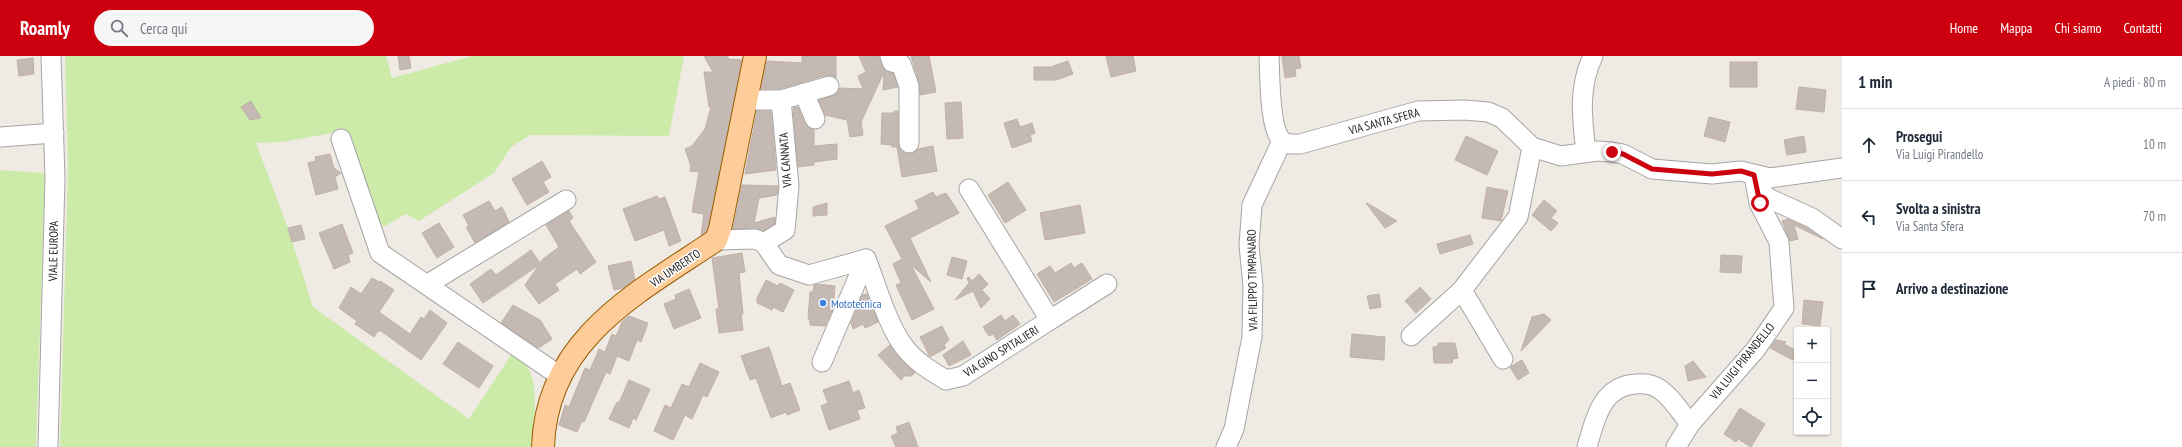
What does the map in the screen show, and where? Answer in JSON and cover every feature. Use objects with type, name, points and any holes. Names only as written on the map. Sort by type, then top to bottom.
[{"type":"main road","points":[[716,240],[720,229],[738,150],[746,100],[755,58]]},
{"type":"main road","name":"VIA UMBERTO","points":[[543,447],[550,400],[571,355],[590,332],[624,302],[716,240]]},
{"type":"street","name":"VIALE EUROPA","points":[[48,447],[55,178],[51,56]]},
{"type":"street","points":[[890,56],[892,62],[901,64],[909,86],[909,143]]},
{"type":"street","points":[[1269,56],[1275,125],[1282,141]]},
{"type":"street","points":[[1586,152],[1581,107],[1588,66],[1593,56]]},
{"type":"street","points":[[746,100],[782,100],[829,86]]},
{"type":"street","points":[[804,93],[815,119]]},
{"type":"street","name":"VIA CANNATA","points":[[764,242],[784,230],[789,186],[782,100]]},
{"type":"street","name":"VIA SANTA SFERA","points":[[1282,141],[1288,144],[1300,144],[1418,111],[1464,110],[1488,112],[1502,118],[1532,147],[1561,156],[1597,150],[1623,154],[1652,169],[1712,174],[1741,171],[1755,181],[1842,168]]},
{"type":"street","points":[[0,137],[54,133]]},
{"type":"street","points":[[341,139],[380,253],[428,284],[560,376]]},
{"type":"street","name":"VIA FILIPPO TIMPANARO","points":[[1226,447],[1234,429],[1252,337],[1253,286],[1249,245],[1252,205],[1282,141]]},
{"type":"street","points":[[1412,336],[1462,290],[1518,217],[1532,147]]},
{"type":"street","points":[[1755,181],[1768,198],[1812,218],[1842,239]]},
{"type":"street","name":"VIA LUIGI PIRANDELLO","points":[[1676,447],[1690,424],[1756,348],[1784,308],[1779,242],[1760,203],[1755,181]]},
{"type":"street","name":"VIA GINO SPITALIERI","points":[[866,259],[896,334],[906,349],[924,367],[946,380],[963,376],[1050,320],[969,189]]},
{"type":"street","points":[[428,284],[566,200]]},
{"type":"street","points":[[716,240],[755,239],[764,242],[779,265],[809,275],[866,259]]},
{"type":"street","points":[[822,362],[866,259]]},
{"type":"street","points":[[1050,320],[1106,284]]},
{"type":"street","points":[[1462,290],[1503,359]]},
{"type":"street","points":[[1588,447],[1601,406],[1609,394],[1617,389],[1632,384],[1652,385],[1662,390],[1690,424]]},
{"type":"green space","points":[[65,56],[386,56],[392,78],[472,56],[684,56],[669,136],[530,135],[511,147],[494,173],[419,221],[406,214],[383,227],[376,218],[347,130],[283,142],[256,143],[288,228],[313,307],[469,419],[511,355],[518,359],[528,368],[532,376],[534,386],[535,407],[532,447],[60,447],[68,167]]},
{"type":"green space","points":[[0,170],[45,173],[36,447],[0,447]]},
{"type":"building","points":[[398,56],[409,56],[411,68],[400,70]]},
{"type":"building","points":[[704,56],[728,56],[728,59],[742,60],[708,226],[706,232],[701,235],[704,214],[692,212],[699,172],[690,171],[691,166],[685,149],[692,146],[705,129],[711,107],[709,107],[704,72],[713,72]]},
{"type":"building","points":[[802,56],[836,56],[836,78],[826,75],[779,89],[761,89],[767,61],[802,63]]},
{"type":"building","points":[[859,56],[879,56],[885,70],[893,73],[898,87],[883,90],[884,72],[861,122],[863,135],[850,137],[847,120],[825,115],[819,100],[832,96],[840,88],[863,89],[858,76],[866,72]]},
{"type":"building","points":[[911,56],[929,56],[936,92],[920,95],[919,82]]},
{"type":"building","points":[[1106,56],[1133,56],[1136,71],[1111,77]]},
{"type":"building","points":[[1282,56],[1299,56],[1301,68],[1295,69],[1296,76],[1285,78]]},
{"type":"building","points":[[33,58],[34,74],[19,76],[17,60]]},
{"type":"building","points":[[1068,61],[1073,74],[1056,80],[1034,80],[1034,67],[1051,67]]},
{"type":"building","points":[[1730,62],[1757,62],[1757,87],[1730,87]]},
{"type":"building","points":[[1799,87],[1826,90],[1824,112],[1796,109]]},
{"type":"building","points":[[251,101],[261,118],[250,120],[241,107]]},
{"type":"building","points":[[961,102],[963,138],[947,139],[945,103]]},
{"type":"building","points":[[798,107],[805,124],[814,130],[814,146],[837,144],[837,159],[814,162],[814,165],[798,167],[793,108]]},
{"type":"building","points":[[757,111],[771,111],[776,170],[745,174]]},
{"type":"building","points":[[894,111],[898,111],[900,149],[909,154],[918,149],[933,146],[937,171],[902,177],[897,147],[881,144],[882,113],[894,113]]},
{"type":"building","points":[[1709,117],[1730,122],[1725,142],[1704,136]]},
{"type":"building","points":[[1017,119],[1020,127],[1032,123],[1035,133],[1030,135],[1032,141],[1012,148],[1004,123]]},
{"type":"building","points":[[1466,136],[1498,151],[1487,175],[1455,160]]},
{"type":"building","points":[[1804,136],[1806,152],[1787,155],[1784,140]]},
{"type":"building","points":[[330,154],[334,168],[341,173],[335,177],[338,189],[316,195],[308,163],[316,161],[315,157]]},
{"type":"building","points":[[542,161],[551,177],[543,182],[549,192],[527,205],[512,179]]},
{"type":"building","points":[[1008,182],[1026,210],[1005,223],[988,195]]},
{"type":"building","points":[[742,185],[778,186],[777,195],[759,198],[754,223],[775,217],[775,224],[763,231],[755,228],[733,229]]},
{"type":"building","points":[[1487,187],[1508,191],[1501,221],[1482,218]]},
{"type":"building","points":[[933,192],[936,197],[946,193],[959,213],[910,238],[931,282],[911,265],[934,309],[912,320],[896,285],[901,283],[893,264],[902,259],[885,226],[919,209],[915,201]]},
{"type":"building","points":[[657,196],[659,199],[665,197],[681,241],[669,246],[664,230],[635,241],[623,209]]},
{"type":"building","points":[[1544,200],[1557,211],[1551,218],[1558,223],[1551,231],[1532,215]]},
{"type":"building","points":[[489,201],[495,211],[502,207],[509,222],[475,243],[466,227],[469,226],[463,215]]},
{"type":"building","points":[[827,203],[827,215],[813,216],[813,207]]},
{"type":"building","points":[[1367,203],[1397,221],[1385,228]]},
{"type":"building","points":[[1080,205],[1085,233],[1045,240],[1040,213]]},
{"type":"building","points":[[569,211],[573,218],[569,221],[596,262],[580,274],[577,269],[555,284],[559,290],[539,304],[525,285],[539,265],[483,303],[470,284],[491,269],[496,275],[531,250],[540,263],[559,247],[546,225]]},
{"type":"building","points":[[1788,219],[1807,228],[1823,239],[1794,225],[1798,239],[1790,241],[1782,221]]},
{"type":"building","points":[[439,223],[454,247],[437,258],[422,233]]},
{"type":"building","points":[[342,224],[353,253],[348,255],[350,262],[334,269],[319,233]]},
{"type":"building","points":[[301,225],[305,239],[292,242],[288,228]]},
{"type":"building","points":[[1470,235],[1473,244],[1440,254],[1437,244]]},
{"type":"building","points":[[742,253],[745,272],[739,273],[743,330],[719,333],[716,309],[719,309],[712,258]]},
{"type":"building","points":[[1721,255],[1742,256],[1741,273],[1720,272]]},
{"type":"building","points":[[952,257],[967,261],[962,279],[947,275]]},
{"type":"building","points":[[631,261],[635,280],[623,288],[614,290],[608,266]]},
{"type":"building","points":[[1071,263],[1074,268],[1082,263],[1092,279],[1054,302],[1037,274],[1050,266],[1055,273]]},
{"type":"building","points":[[979,274],[988,284],[982,290],[990,299],[981,308],[973,291],[955,300],[969,283],[967,278],[969,277],[972,281]]},
{"type":"building","points":[[372,278],[394,290],[379,312],[410,334],[421,317],[424,319],[430,310],[447,323],[421,360],[381,331],[378,331],[374,337],[355,324],[357,321],[339,308],[351,287],[361,294]]},
{"type":"building","points":[[766,280],[778,286],[780,283],[794,290],[783,312],[773,307],[772,310],[757,303],[757,298]]},
{"type":"building","name":"Mototecnica","points":[[814,285],[835,286],[833,309],[825,326],[810,325],[810,319],[808,319],[810,292],[813,292]]},
{"type":"building","points":[[1420,287],[1431,299],[1416,313],[1405,301]]},
{"type":"building","points":[[689,289],[701,318],[674,329],[664,304],[676,299],[675,295]]},
{"type":"building","points":[[867,294],[878,322],[865,328],[863,324],[853,329],[851,323],[858,306],[861,305],[860,301],[862,295]]},
{"type":"building","points":[[1379,294],[1381,307],[1370,309],[1367,296]]},
{"type":"building","points":[[1804,300],[1823,302],[1820,326],[1802,324]]},
{"type":"building","points":[[513,305],[540,320],[552,339],[540,347],[537,347],[501,323]]},
{"type":"building","points":[[1544,314],[1551,320],[1521,351],[1532,317]]},
{"type":"building","points":[[1001,315],[1005,321],[1013,315],[1020,324],[997,340],[993,334],[989,336],[983,327]]},
{"type":"building","points":[[629,316],[648,323],[641,342],[637,340],[629,361],[617,356],[610,374],[606,372],[584,422],[582,421],[577,432],[559,425],[565,405],[569,407],[585,368],[590,370],[599,349],[605,352],[612,334],[616,336],[622,322]]},
{"type":"building","points":[[942,326],[949,340],[944,345],[946,348],[930,357],[920,337]]},
{"type":"building","points":[[1352,334],[1385,337],[1384,360],[1350,357]]},
{"type":"building","points":[[1776,340],[1786,342],[1784,344],[1794,349],[1793,360],[1770,348]]},
{"type":"building","points":[[963,341],[971,355],[949,366],[943,355]]},
{"type":"building","points":[[458,342],[493,366],[479,388],[443,364]]},
{"type":"building","points":[[1438,343],[1455,343],[1458,358],[1453,359],[1452,363],[1434,363],[1433,347],[1438,346]]},
{"type":"building","points":[[890,345],[901,360],[915,373],[911,376],[904,376],[901,380],[878,355]]},
{"type":"building","points":[[769,347],[782,386],[790,383],[800,410],[787,415],[786,412],[771,418],[756,378],[750,380],[741,356]]},
{"type":"building","points":[[1522,360],[1529,373],[1518,380],[1510,367]]},
{"type":"building","points":[[1693,361],[1706,377],[1688,381],[1685,366]]},
{"type":"building","points":[[700,363],[719,372],[707,397],[703,395],[692,419],[685,415],[673,440],[654,431],[665,405],[671,408],[682,384],[689,387]]},
{"type":"building","points":[[629,380],[650,389],[636,420],[633,418],[629,428],[609,419],[617,402],[619,403]]},
{"type":"building","points":[[849,381],[853,393],[859,390],[865,408],[857,410],[860,419],[829,430],[821,406],[828,403],[823,390]]},
{"type":"building","points":[[1740,408],[1765,424],[1751,447],[1738,439],[1736,442],[1724,434]]},
{"type":"building","points":[[909,422],[918,447],[896,447],[891,436],[898,433],[896,427]]},
{"type":"place","name":"Mototecnica","points":[[823,303]]},
{"type":"route","points":[[1612,152],[1623,154],[1652,169],[1712,174],[1741,171],[1754,175],[1760,203]]}]
